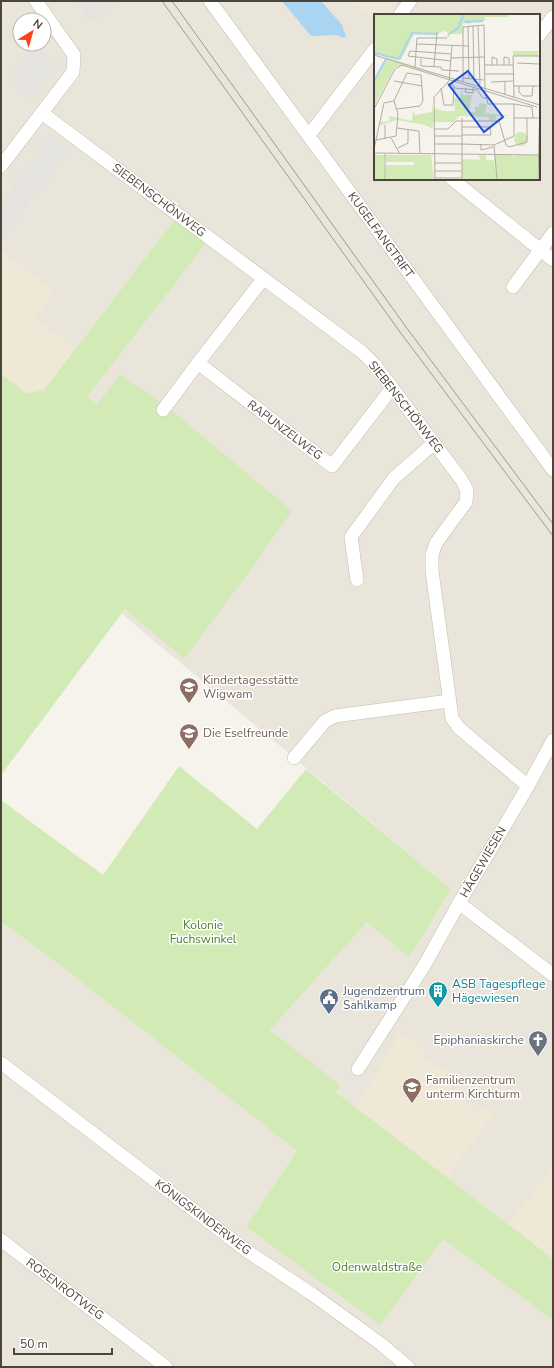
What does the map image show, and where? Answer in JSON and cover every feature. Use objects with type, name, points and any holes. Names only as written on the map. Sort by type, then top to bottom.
[{"type":"street","points":[[1,166],[73,72],[74,55],[36,1]]},
{"type":"street","name":"KUGELFANGTRIFT","points":[[210,1],[553,470]]},
{"type":"street","points":[[401,14],[410,1]]},
{"type":"street","points":[[540,34],[553,17]]},
{"type":"street","points":[[309,135],[373,56]]},
{"type":"street","name":"SIEBENSCHÖNWEG","points":[[42,113],[362,352],[376,365],[461,479],[467,490],[466,502],[436,543],[432,555],[452,718],[459,728],[528,786]]},
{"type":"street","points":[[453,180],[553,260]]},
{"type":"street","points":[[513,288],[553,233]]},
{"type":"street","points":[[163,410],[263,279]]},
{"type":"street","name":"RAPUNZELWEG","points":[[198,363],[332,466],[392,388]]},
{"type":"street","points":[[357,580],[351,536],[394,478],[434,443]]},
{"type":"street","points":[[294,758],[325,721],[335,716],[449,701]]},
{"type":"street","name":"HÄGEWIESEN","points":[[553,740],[528,786],[459,903],[553,975]]},
{"type":"street","points":[[358,1069],[424,966],[459,903]]},
{"type":"street","name":"KÖNIGSKINDERWEG","points":[[1,1063],[247,1251],[381,1344],[408,1367]]},
{"type":"street","name":"ROSENROTWEG","points":[[1,1240],[166,1367]]},
{"type":"shaded area","points":[[1,1],[553,1],[553,1259],[336,1092],[339,1085],[270,1030],[367,922],[409,958],[451,889],[122,614],[204,489],[87,397],[209,238],[178,215],[44,390],[1,374]]},
{"type":"shaded area","points":[[76,1],[120,1],[91,22]]},
{"type":"shaded area","points":[[351,1],[397,1],[387,14],[374,14],[374,20],[351,3]]},
{"type":"shaded area","points":[[31,52],[41,52],[58,65],[32,98],[9,81]]},
{"type":"shaded area","points":[[52,136],[70,149],[1,239],[1,203]]},
{"type":"shaded area","points":[[1,250],[55,292],[35,318],[76,349],[44,390],[26,393],[1,374]]},
{"type":"shaded area","points":[[1,922],[47,955],[297,1151],[246,1228],[268,1243],[443,1238],[553,1320],[553,1367],[1,1367]]},
{"type":"shaded area","name":"Familienzentrum unterm Kirchturm","points":[[400,1033],[425,1050],[421,1056],[435,1067],[437,1064],[448,1072],[441,1081],[455,1091],[460,1085],[470,1093],[464,1102],[478,1113],[482,1107],[493,1115],[446,1177],[356,1107]]},
{"type":"shaded area","points":[[553,1167],[553,1259],[508,1225]]},
{"type":"green space","points":[[178,215],[210,238],[87,397],[97,405],[120,374],[170,409],[292,511],[184,659],[125,609],[1,775],[1,374],[26,393],[44,390]]},
{"type":"green space","name":"Kolonie Fuchswinkel","points":[[179,766],[257,829],[306,769],[451,889],[409,958],[367,922],[270,1030],[340,1085],[336,1092],[553,1259],[553,1320],[443,1239],[380,1325],[246,1227],[297,1151],[47,955],[1,922],[1,800],[103,875]]},
{"type":"water","points":[[282,1],[321,1],[343,26],[346,35],[344,38],[337,35],[311,36]]},
{"type":"tram line","points":[[162,1],[400,332],[553,536]]},
{"type":"tram line","points":[[172,1],[406,327],[553,524]]},
{"type":"place","name":"Kindertagesstätte Wigwam","points":[[189,704]]},
{"type":"place","name":"Die Eselfreunde","points":[[189,750]]},
{"type":"place","name":"ASB Tagespflege Hägewiesen","points":[[438,1008]]},
{"type":"place","name":"Jugendzentrum Sahlkamp","points":[[329,1015]]},
{"type":"place","name":"Epiphaniaskirche","points":[[538,1057]]},
{"type":"place","name":"Familienzentrum unterm Kirchturm","points":[[412,1104]]},
{"type":"park label","name":"Odenwaldstraße","points":[[377,1267]]}]
